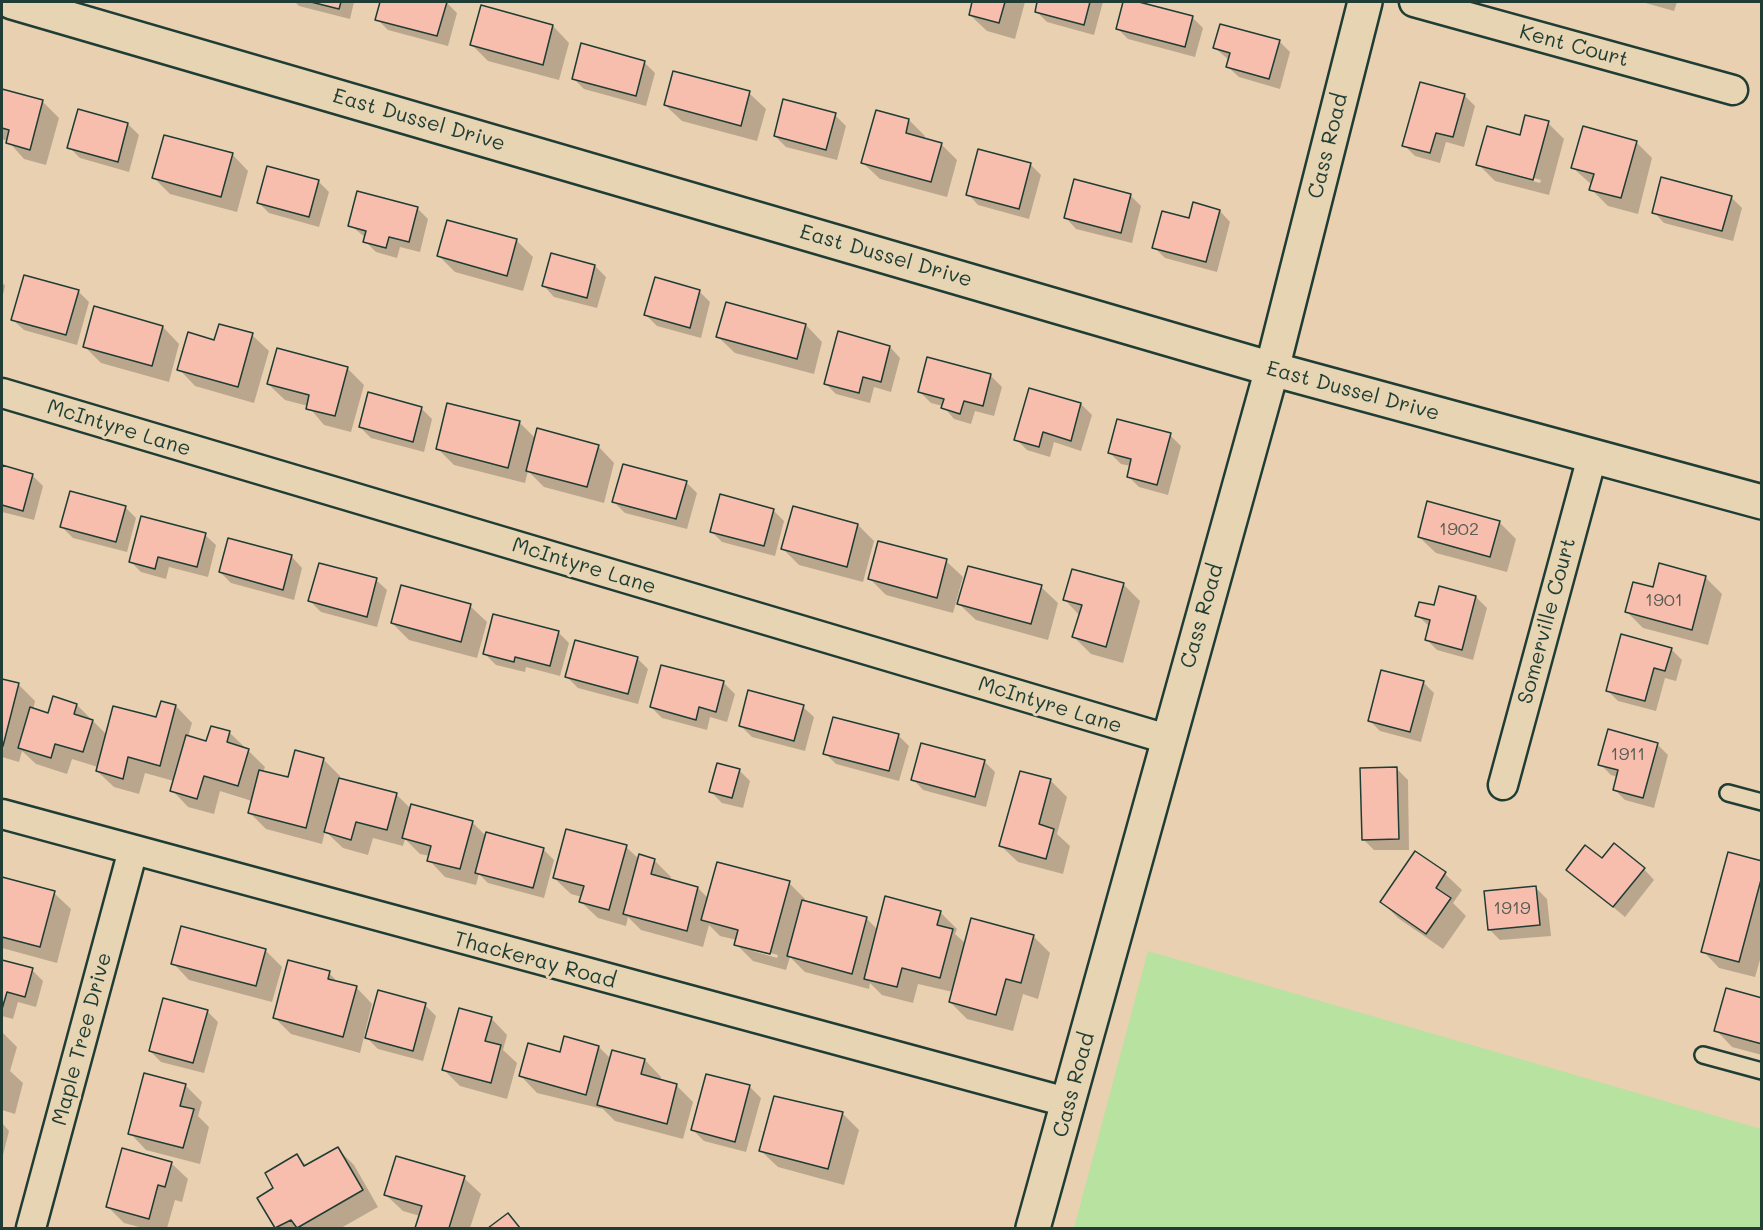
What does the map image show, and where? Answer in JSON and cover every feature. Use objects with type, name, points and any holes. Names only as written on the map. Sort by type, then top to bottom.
[{"type":"street","name":"East Dussel Drive","points":[[12,2],[1272,369],[1761,502]]},
{"type":"street","name":"Cass Road","points":[[1033,1228],[1070,1103],[1167,739],[1272,369],[1365,2]]},
{"type":"street","name":"Kent Court","points":[[1414,2],[1733,90]]},
{"type":"street","name":"McIntyre Lane","points":[[2,393],[1167,739]]},
{"type":"street","name":"Somerville Court","points":[[1503,785],[1592,457]]},
{"type":"street","name":"Thackeray Road","points":[[2,814],[1070,1103]]},
{"type":"street","name":"Maple Tree Drive","points":[[31,1228],[133,850]]},
{"type":"lane","points":[[1728,793],[1761,802]]},
{"type":"lane","points":[[1703,1055],[1761,1071]]},
{"type":"green space","points":[[1148,951],[1761,1129],[1761,1228],[1074,1228]]},
{"type":"building","points":[[311,2],[341,2],[339,9]]},
{"type":"building","points":[[380,2],[447,2],[437,36],[375,20]]},
{"type":"building","points":[[972,2],[1005,2],[999,23],[969,15]]},
{"type":"building","points":[[1037,2],[1090,2],[1084,25],[1035,12]]},
{"type":"building","points":[[1123,2],[1139,2],[1193,16],[1185,47],[1116,29]]},
{"type":"building","points":[[481,5],[553,25],[543,65],[470,45]]},
{"type":"building","points":[[1220,24],[1280,40],[1269,79],[1226,67],[1230,53],[1213,48]]},
{"type":"building","points":[[581,43],[645,61],[636,96],[572,79]]},
{"type":"building","points":[[673,71],[750,91],[741,126],[664,105]]},
{"type":"building","points":[[1420,82],[1465,94],[1453,137],[1436,133],[1430,153],[1402,146]]},
{"type":"building","points":[[2,89],[43,100],[30,150],[6,143],[9,130],[2,128]]},
{"type":"building","points":[[783,99],[836,113],[826,150],[774,136]]},
{"type":"building","points":[[78,109],[128,123],[118,162],[67,148]]},
{"type":"building","points":[[876,110],[909,119],[906,133],[942,143],[931,182],[861,163]]},
{"type":"building","points":[[1525,115],[1549,121],[1533,180],[1476,165],[1487,126],[1520,135]]},
{"type":"building","points":[[1583,126],[1637,141],[1621,198],[1589,190],[1594,174],[1571,168]]},
{"type":"building","points":[[164,135],[233,153],[221,197],[152,178]]},
{"type":"building","points":[[978,149],[1031,163],[1019,209],[966,195]]},
{"type":"building","points":[[267,166],[319,180],[309,217],[257,203]]},
{"type":"building","points":[[1661,177],[1732,196],[1722,231],[1652,213]]},
{"type":"building","points":[[1074,179],[1131,194],[1121,233],[1064,218]]},
{"type":"building","points":[[357,191],[418,207],[409,242],[389,237],[386,248],[363,242],[366,231],[348,226]]},
{"type":"building","points":[[1193,202],[1220,210],[1206,262],[1152,248],[1162,211],[1189,218]]},
{"type":"building","points":[[447,220],[517,239],[507,276],[437,256]]},
{"type":"building","points":[[551,253],[595,265],[587,298],[542,286]]},
{"type":"building","points":[[24,275],[79,290],[66,335],[11,320]]},
{"type":"building","points":[[655,277],[700,290],[690,328],[644,315]]},
{"type":"building","points":[[726,302],[806,324],[797,359],[716,337]]},
{"type":"building","points":[[94,306],[163,326],[152,366],[83,347]]},
{"type":"building","points":[[219,324],[253,333],[238,387],[177,370],[188,332],[214,340]]},
{"type":"building","points":[[838,331],[890,346],[881,382],[863,377],[859,393],[824,384]]},
{"type":"building","points":[[277,348],[348,367],[335,416],[306,409],[309,395],[267,384]]},
{"type":"building","points":[[927,357],[991,374],[983,406],[964,401],[960,414],[941,408],[944,399],[918,392]]},
{"type":"building","points":[[1029,388],[1081,403],[1071,441],[1043,432],[1039,447],[1014,440]]},
{"type":"building","points":[[368,392],[422,407],[413,442],[359,427]]},
{"type":"building","points":[[447,403],[520,421],[508,468],[436,449]]},
{"type":"building","points":[[1117,419],[1171,433],[1157,485],[1127,477],[1131,459],[1108,453]]},
{"type":"building","points":[[537,428],[599,445],[587,487],[526,471]]},
{"type":"building","points":[[623,464],[687,481],[676,519],[612,502]]},
{"type":"building","points":[[2,465],[33,474],[23,511],[2,505]]},
{"type":"building","points":[[70,491],[126,506],[116,542],[60,527]]},
{"type":"building","points":[[720,494],[774,509],[764,546],[710,532]]},
{"type":"building","points":[[1427,501],[1500,521],[1490,557],[1418,537]]},
{"type":"building","points":[[793,506],[858,524],[847,567],[781,549]]},
{"type":"building","points":[[141,516],[206,533],[197,567],[158,557],[155,569],[129,562]]},
{"type":"building","points":[[228,538],[292,555],[283,590],[219,572]]},
{"type":"building","points":[[878,541],[947,559],[937,598],[868,579]]},
{"type":"building","points":[[319,563],[377,578],[367,617],[308,601]]},
{"type":"building","points":[[1659,563],[1706,576],[1692,630],[1625,612],[1633,582],[1653,587]]},
{"type":"building","points":[[968,566],[1042,585],[1031,624],[957,604]]},
{"type":"building","points":[[1072,569],[1124,583],[1106,647],[1072,637],[1082,605],[1063,600]]},
{"type":"building","points":[[401,585],[471,604],[461,642],[391,623]]},
{"type":"building","points":[[1439,586],[1476,596],[1462,650],[1425,640],[1430,620],[1415,616],[1419,602],[1434,605]]},
{"type":"building","points":[[493,614],[559,631],[550,666],[515,657],[514,662],[483,654]]},
{"type":"building","points":[[1621,634],[1672,648],[1665,671],[1654,668],[1645,701],[1606,691]]},
{"type":"building","points":[[575,640],[638,657],[628,694],[565,677]]},
{"type":"building","points":[[661,665],[724,681],[716,712],[699,707],[696,720],[650,707]]},
{"type":"building","points":[[1381,670],[1424,681],[1410,732],[1368,721]]},
{"type":"building","points":[[2,679],[19,683],[3,746],[2,746]]},
{"type":"building","points":[[748,690],[804,705],[794,741],[739,726]]},
{"type":"building","points":[[53,696],[77,704],[74,714],[93,720],[83,752],[55,744],[51,758],[18,748],[30,707],[48,713]]},
{"type":"building","points":[[161,701],[176,705],[160,766],[128,757],[123,779],[96,771],[113,706],[156,717]]},
{"type":"building","points":[[833,717],[899,734],[889,771],[823,754]]},
{"type":"building","points":[[211,726],[230,731],[227,742],[249,749],[238,786],[204,776],[197,799],[170,791],[186,735],[206,741]]},
{"type":"building","points":[[1608,729],[1658,743],[1643,798],[1613,790],[1618,770],[1598,765]]},
{"type":"building","points":[[921,743],[985,760],[975,797],[911,780]]},
{"type":"building","points":[[295,750],[324,758],[306,828],[248,813],[259,770],[288,777]]},
{"type":"building","points":[[717,763],[740,769],[732,798],[709,792]]},
{"type":"building","points":[[1397,767],[1399,839],[1362,840],[1360,768]]},
{"type":"building","points":[[1020,771],[1051,779],[1039,824],[1054,829],[1046,859],[999,846]]},
{"type":"building","points":[[339,778],[397,793],[387,830],[356,822],[351,840],[324,832]]},
{"type":"building","points":[[411,804],[473,821],[460,869],[427,861],[431,846],[402,838]]},
{"type":"building","points":[[566,829],[627,845],[609,910],[579,902],[584,886],[553,878]]},
{"type":"building","points":[[486,832],[544,848],[533,888],[475,873]]},
{"type":"building","points":[[1614,843],[1645,868],[1613,907],[1566,870],[1585,845],[1602,858]]},
{"type":"building","points":[[1415,851],[1446,872],[1436,888],[1451,898],[1426,934],[1380,902]]},
{"type":"building","points":[[1728,852],[1762,861],[1762,876],[1739,962],[1701,952]]},
{"type":"building","points":[[639,854],[655,859],[651,874],[698,887],[687,931],[623,914]]},
{"type":"building","points":[[717,862],[790,881],[770,954],[734,945],[738,930],[701,920]]},
{"type":"building","points":[[2,877],[55,891],[40,947],[2,937]]},
{"type":"building","points":[[1536,886],[1540,925],[1488,930],[1484,891]]},
{"type":"building","points":[[885,896],[941,911],[937,925],[953,929],[940,978],[902,968],[897,987],[864,979]]},
{"type":"building","points":[[802,900],[867,917],[852,974],[787,956]]},
{"type":"building","points":[[971,918],[1034,935],[1021,983],[1006,979],[996,1015],[949,1002]]},
{"type":"building","points":[[181,926],[266,949],[256,986],[171,964]]},
{"type":"building","points":[[2,960],[33,968],[25,997],[7,992],[2,1009]]},
{"type":"building","points":[[288,960],[330,971],[328,979],[357,986],[343,1037],[273,1018]]},
{"type":"building","points":[[1726,988],[1762,998],[1762,1044],[1714,1031]]},
{"type":"building","points":[[378,990],[426,1003],[413,1051],[365,1038]]},
{"type":"building","points":[[163,998],[208,1010],[193,1063],[149,1051]]},
{"type":"building","points":[[459,1008],[492,1017],[485,1041],[501,1045],[491,1083],[442,1070]]},
{"type":"building","points":[[564,1036],[599,1046],[586,1095],[519,1076],[528,1043],[560,1052]]},
{"type":"building","points":[[612,1050],[645,1059],[641,1074],[677,1084],[667,1124],[597,1105]]},
{"type":"building","points":[[144,1073],[186,1084],[180,1106],[194,1109],[183,1148],[128,1134]]},
{"type":"building","points":[[706,1074],[750,1085],[735,1142],[691,1130]]},
{"type":"building","points":[[774,1096],[843,1112],[828,1169],[759,1151]]},
{"type":"building","points":[[338,1147],[363,1190],[297,1228],[291,1220],[275,1228],[257,1198],[273,1188],[265,1173],[297,1154],[304,1166]]},
{"type":"building","points":[[122,1148],[172,1162],[165,1187],[158,1185],[149,1219],[106,1207]]},
{"type":"building","points":[[396,1156],[465,1176],[449,1228],[415,1228],[422,1206],[384,1195]]},
{"type":"building","points":[[508,1213],[520,1228],[488,1228]]}]
